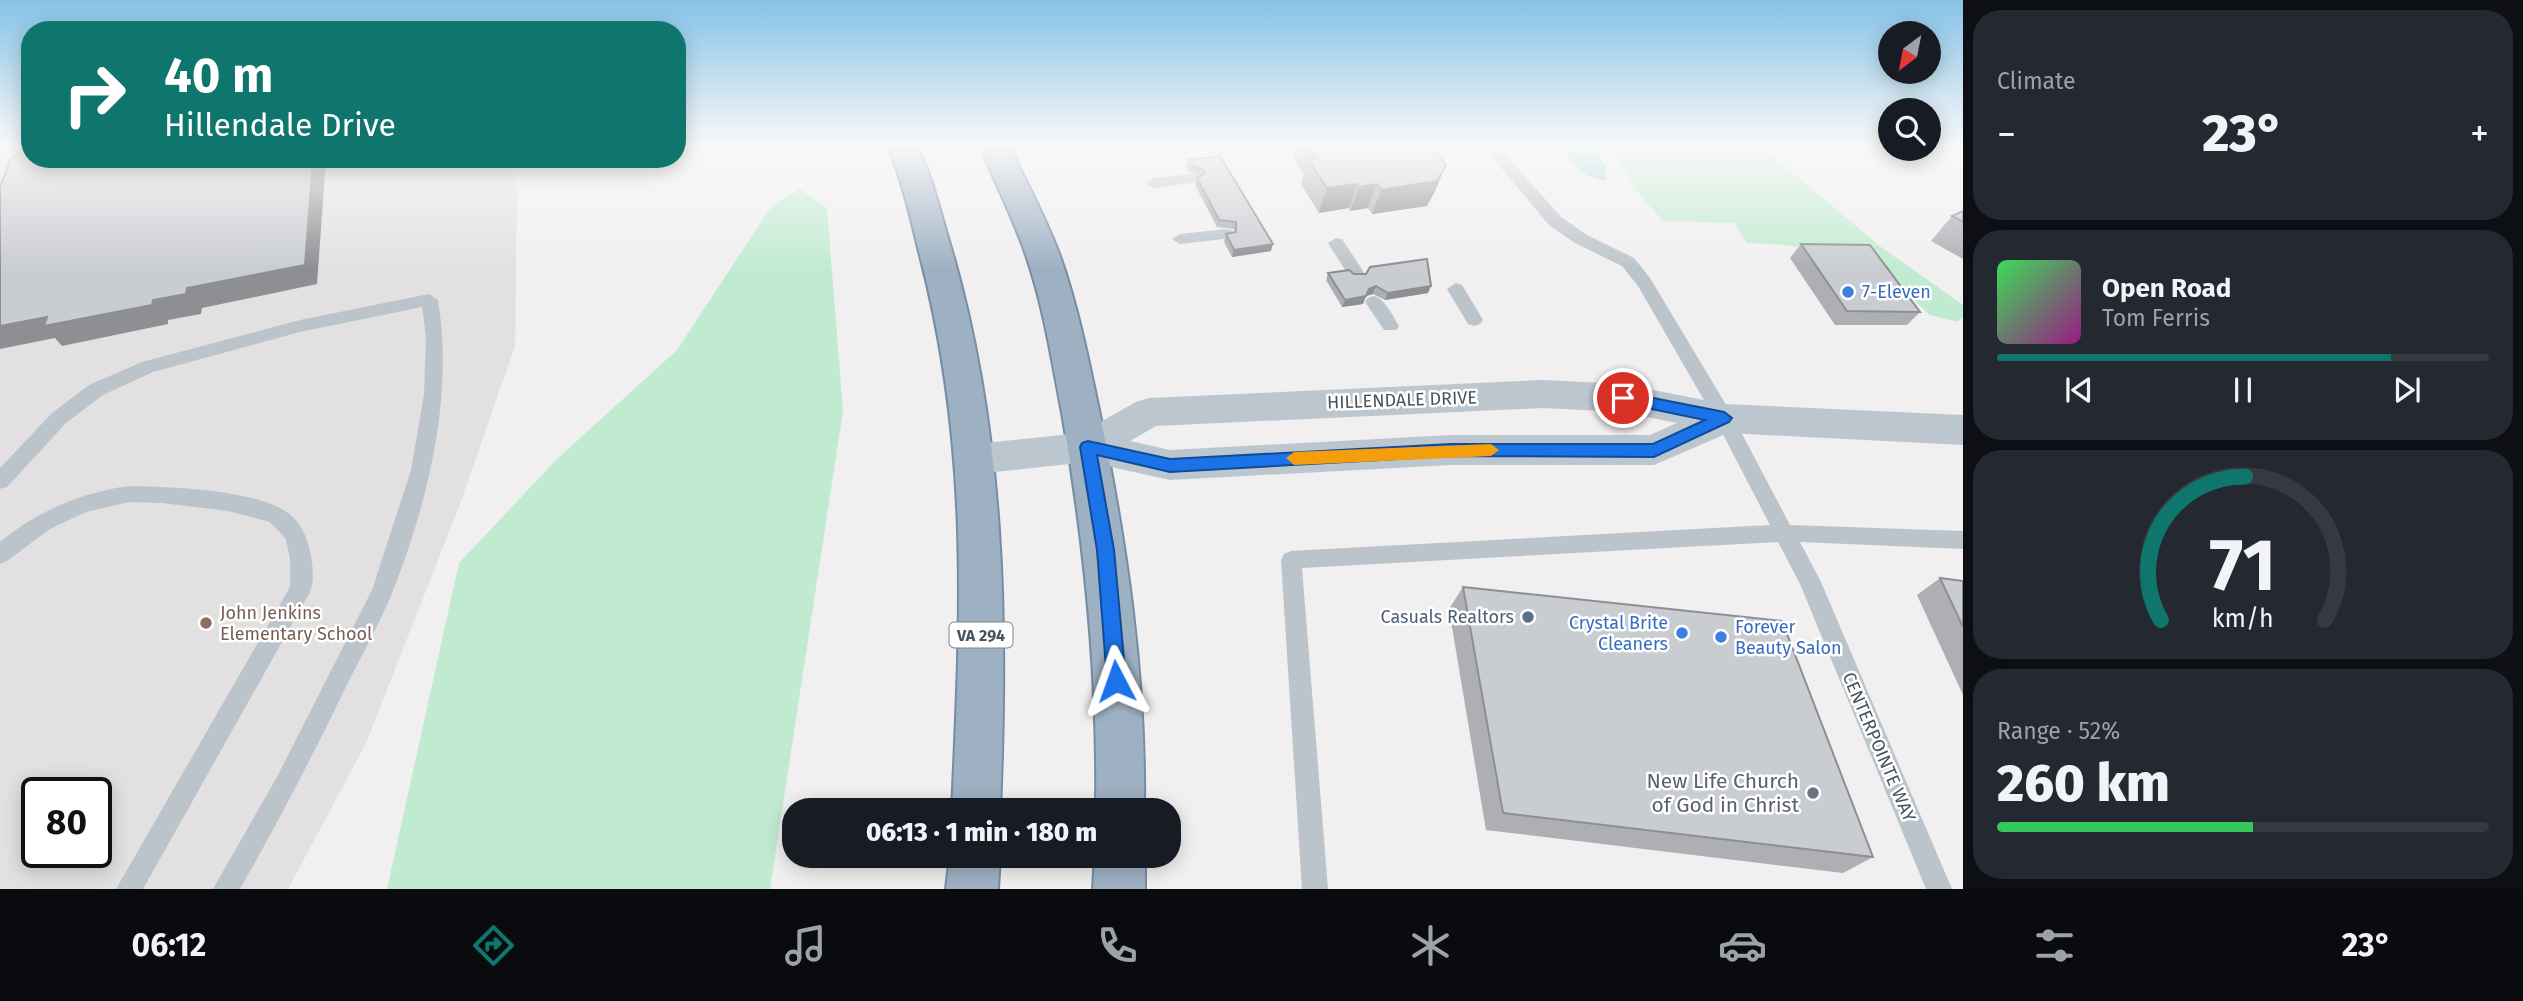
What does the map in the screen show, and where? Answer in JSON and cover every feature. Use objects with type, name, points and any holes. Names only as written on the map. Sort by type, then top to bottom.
[{"type":"highway","name":"VA 294","points":[[915,186],[946,285],[963,373],[975,459],[982,603],[976,798]]},
{"type":"highway","points":[[1012,186],[1043,256],[1065,337],[1088,447],[1104,538],[1113,633],[1121,754],[1121,798]]},
{"type":"highway","points":[[972,889],[974,868]]},
{"type":"highway","points":[[1119,889],[1120,868]]},
{"type":"main road","name":"HILLENDALE DRIVE","points":[[1088,447],[1149,412],[1566,394],[1623,398],[1724,418],[1963,430]]},
{"type":"main road","name":"HILLENDALE DRIVE","points":[[975,459],[1088,447],[1170,465],[1451,450],[1654,450],[1724,418]]},
{"type":"lane","name":"CENTERPOINTE WAY","points":[[1525,186],[1555,221],[1581,239],[1628,262],[1644,282],[1724,418],[1811,582],[1939,889]]},
{"type":"lane","points":[[1181,239],[1226,234]]},
{"type":"lane","points":[[1336,243],[1357,275]]},
{"type":"lane","points":[[1456,289],[1474,320]]},
{"type":"lane","points":[[0,481],[59,418],[96,390],[148,367],[300,326],[429,300],[435,337],[433,395],[421,470],[382,591],[286,785],[226,889]]},
{"type":"lane","points":[[1374,302],[1390,326]]},
{"type":"lane","points":[[0,555],[15,541],[47,520],[92,502],[128,494],[246,504],[279,516],[296,539],[303,563],[301,588],[129,889]]},
{"type":"lane","points":[[1315,889],[1291,560],[1785,533],[1963,540]]},
{"type":"shaded area","name":"John Jenkins Elementary School","points":[[0,186],[517,186],[515,346],[460,504],[366,743],[288,889],[0,889]]},
{"type":"green space","points":[[1635,186],[1809,186],[1881,247],[1963,305],[1963,316],[1958,322],[1930,315],[1866,256],[1776,244],[1747,243],[1734,223],[1663,221]]},
{"type":"green space","points":[[800,189],[827,208],[843,411],[770,889],[387,889],[459,563],[557,459],[677,350],[771,207]]},
{"type":"building","points":[[311,186],[305,265],[187,288],[186,294],[153,300],[152,305],[44,326],[47,317],[0,326],[0,187]]},
{"type":"building","points":[[1201,186],[1238,186],[1273,244],[1234,250],[1226,234],[1236,232],[1236,222],[1219,220]]},
{"type":"building","points":[[1379,186],[1403,186],[1381,190]]},
{"type":"building","points":[[1963,211],[1963,222],[1952,216]]},
{"type":"building","points":[[1801,244],[1870,245],[1920,312],[1847,311]]},
{"type":"building","points":[[1427,259],[1431,286],[1388,293],[1376,286],[1369,289],[1366,296],[1345,300],[1328,273],[1349,270],[1354,274],[1366,274],[1370,267]]},
{"type":"building","points":[[1940,578],[1963,581],[1963,627]]},
{"type":"building","points":[[1463,587],[1782,621],[1873,857],[1503,813]]},
{"type":"slow traffic","points":[[1294,458],[1491,450]]},
{"type":"place","name":"7-Eleven","points":[[1848,292]]},
{"type":"place","name":"Casuals Realtors","points":[[1528,617]]},
{"type":"place","name":"John Jenkins Elementary School","points":[[206,623]]},
{"type":"place","name":"Crystal Brite Cleaners","points":[[1682,633]]},
{"type":"place","name":"Forever Beauty Salon","points":[[1721,637]]},
{"type":"place","name":"New Life Church of God in Christ","points":[[1813,793]]},
{"type":"route","points":[[1116,681],[1105,550],[1088,447],[1170,465],[1451,450],[1654,450],[1724,418],[1623,398]]}]
